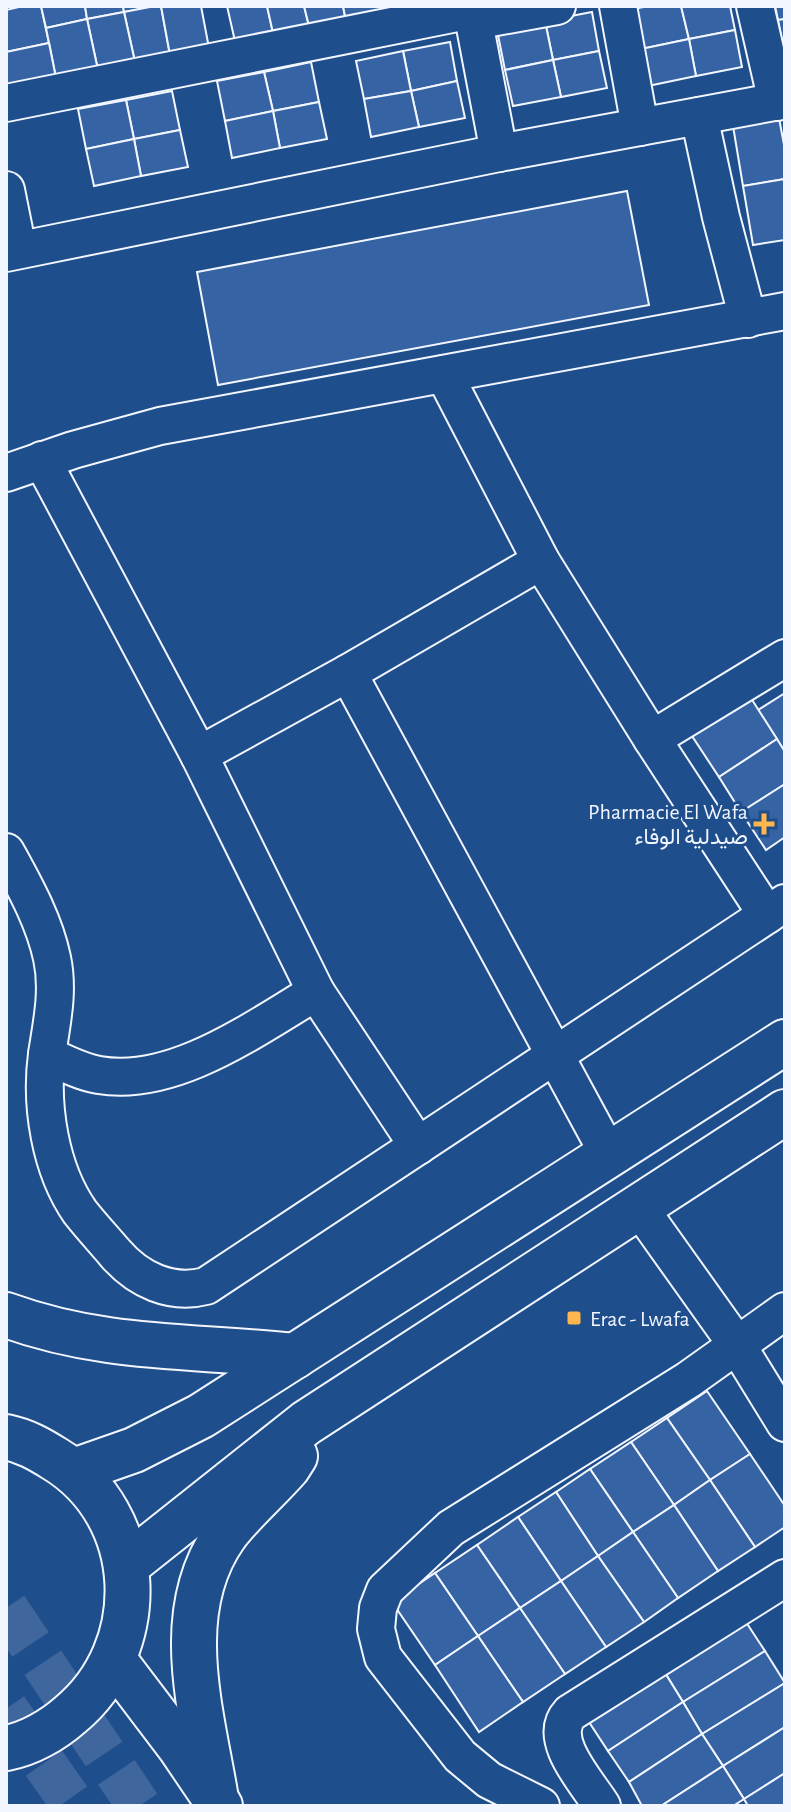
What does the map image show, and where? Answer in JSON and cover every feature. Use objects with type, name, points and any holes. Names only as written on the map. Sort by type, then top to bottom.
[{"type":"main road","points":[[74,1471],[161,1438],[201,1416],[785,1042]]},
{"type":"main road","points":[[127,1565],[306,1423],[785,1112]]},
{"type":"main road","points":[[6,1315],[39,1327],[138,1346],[295,1356]]},
{"type":"main road","points":[[218,1802],[194,1674],[194,1634],[200,1590],[213,1555],[226,1534],[295,1456],[306,1423]]},
{"type":"main road","points":[[6,1437],[24,1440],[74,1471],[109,1513],[127,1565],[128,1614],[114,1660],[89,1699],[53,1729],[6,1748]]},
{"type":"main road","points":[[114,1660],[218,1802]]},
{"type":"street","points":[[6,103],[472,12],[557,6]]},
{"type":"street","points":[[618,6],[640,127]]},
{"type":"street","points":[[6,190],[12,251],[499,153],[781,101],[755,6]]},
{"type":"street","points":[[472,12],[499,153]]},
{"type":"street","points":[[699,116],[748,319]]},
{"type":"street","points":[[6,473],[160,426],[785,311]]},
{"type":"street","points":[[6,852],[28,893],[52,959],[53,1023],[47,1055],[45,1104],[64,1182],[79,1210],[127,1267],[144,1279],[175,1289],[191,1290],[206,1286],[776,909],[652,739],[541,561],[444,374]]},
{"type":"street","points":[[42,460],[199,755],[316,992],[418,1146]]},
{"type":"street","points":[[199,755],[541,561]]},
{"type":"street","points":[[652,739],[785,658]]},
{"type":"street","points":[[348,673],[609,1155]]},
{"type":"street","points":[[47,1055],[75,1069],[98,1075],[140,1077],[177,1067],[224,1045],[316,992]]},
{"type":"street","points":[[638,1206],[737,1345],[785,1423]]},
{"type":"street","points":[[541,1806],[489,1780],[460,1756],[383,1657],[376,1629],[378,1608],[385,1590],[451,1528],[688,1380],[785,1311]]},
{"type":"street","points":[[602,1806],[565,1747],[561,1727],[564,1719],[785,1578]]},
{"type":"building","points":[[41,6],[49,43],[6,52],[6,10]]},
{"type":"building","points":[[41,6],[85,6],[87,19],[46,28]]},
{"type":"building","points":[[85,6],[123,6],[124,12],[87,19]]},
{"type":"building","points":[[123,6],[155,6],[124,12]]},
{"type":"building","points":[[161,6],[170,55],[135,62],[124,12]]},
{"type":"building","points":[[161,6],[201,6],[209,48],[170,55]]},
{"type":"building","points":[[227,6],[267,6],[275,42],[237,50]]},
{"type":"building","points":[[267,6],[304,6],[311,34],[275,42]]},
{"type":"building","points":[[304,6],[343,6],[347,26],[311,34]]},
{"type":"building","points":[[343,6],[387,6],[389,18],[347,26]]},
{"type":"building","points":[[681,6],[689,39],[641,49],[633,9]]},
{"type":"building","points":[[681,6],[730,6],[735,30],[689,39]]},
{"type":"building","points":[[775,6],[785,6],[785,19],[778,20]]},
{"type":"building","points":[[124,12],[135,62],[98,70],[87,19]]},
{"type":"building","points":[[592,12],[599,51],[553,60],[545,21]]},
{"type":"building","points":[[87,19],[98,70],[56,78],[46,28]]},
{"type":"building","points":[[785,19],[785,57],[778,20]]},
{"type":"building","points":[[545,21],[553,60],[505,70],[497,30]]},
{"type":"building","points":[[735,30],[742,67],[696,76],[689,39]]},
{"type":"building","points":[[689,39],[696,76],[648,86],[641,49]]},
{"type":"building","points":[[450,42],[457,81],[411,91],[403,51]]},
{"type":"building","points":[[49,43],[56,78],[6,88],[6,52]]},
{"type":"building","points":[[403,51],[411,91],[364,99],[356,61]]},
{"type":"building","points":[[599,51],[607,88],[561,97],[553,60]]},
{"type":"building","points":[[553,60],[561,97],[513,106],[505,70]]},
{"type":"building","points":[[311,62],[319,102],[273,111],[264,72]]},
{"type":"building","points":[[264,72],[273,111],[225,121],[217,81]]},
{"type":"building","points":[[457,81],[465,118],[419,127],[411,91]]},
{"type":"building","points":[[172,91],[180,130],[134,139],[126,100]]},
{"type":"building","points":[[411,91],[419,127],[371,137],[364,99]]},
{"type":"building","points":[[126,100],[134,139],[86,149],[78,109]]},
{"type":"building","points":[[319,102],[327,139],[280,148],[273,111]]},
{"type":"building","points":[[273,111],[280,148],[232,158],[225,121]]},
{"type":"building","points":[[779,118],[785,150],[785,179],[743,186],[733,126]]},
{"type":"building","points":[[180,130],[188,167],[141,176],[134,139]]},
{"type":"building","points":[[134,139],[141,176],[94,186],[86,149]]},
{"type":"building","points":[[785,179],[785,240],[753,245],[743,186]]},
{"type":"building","points":[[627,191],[649,305],[218,385],[197,272]]},
{"type":"building","points":[[785,693],[785,752],[758,710]]},
{"type":"building","points":[[749,695],[777,739],[719,777],[690,733]]},
{"type":"building","points":[[777,739],[785,752],[785,784],[741,812],[719,777]]},
{"type":"building","points":[[785,784],[785,837],[766,850],[741,812]]},
{"type":"building","points":[[707,1391],[750,1454],[710,1480],[667,1418]]},
{"type":"building","points":[[667,1418],[710,1480],[674,1505],[631,1442]]},
{"type":"building","points":[[631,1442],[674,1505],[633,1532],[590,1469]]},
{"type":"building","points":[[750,1454],[785,1506],[785,1527],[755,1547],[710,1480]]},
{"type":"building","points":[[590,1469],[633,1532],[598,1556],[556,1492]]},
{"type":"building","points":[[710,1480],[755,1547],[718,1571],[674,1505]]},
{"type":"building","points":[[556,1492],[598,1556],[561,1581],[518,1517]]},
{"type":"building","points":[[674,1505],[718,1571],[678,1598],[633,1532]]},
{"type":"building","points":[[518,1517],[561,1581],[520,1608],[477,1545]]},
{"type":"building","points":[[633,1532],[678,1598],[644,1622],[598,1556]]},
{"type":"building","points":[[477,1545],[520,1608],[478,1636],[435,1573]]},
{"type":"building","points":[[598,1556],[644,1622],[606,1647],[561,1581]]},
{"type":"building","points":[[435,1573],[478,1636],[435,1665],[392,1602]]},
{"type":"building","points":[[561,1581],[606,1647],[565,1674],[520,1608]]},
{"type":"building","points":[[520,1608],[565,1674],[523,1702],[478,1636]]},
{"type":"building","points":[[744,1619],[765,1651],[683,1702],[662,1668]]},
{"type":"building","points":[[478,1636],[523,1702],[479,1732],[435,1665]]},
{"type":"building","points":[[765,1651],[785,1683],[702,1734],[683,1702]]},
{"type":"building","points":[[662,1668],[683,1702],[608,1751],[587,1719]]},
{"type":"building","points":[[785,1683],[785,1727],[723,1766],[702,1734]]},
{"type":"building","points":[[683,1702],[702,1734],[629,1782],[608,1751]]},
{"type":"building","points":[[785,1727],[785,1773],[744,1799],[723,1766]]},
{"type":"building","points":[[702,1734],[723,1766],[661,1806],[642,1806],[629,1782]]},
{"type":"building","points":[[723,1766],[744,1799],[733,1806],[661,1806]]},
{"type":"building","points":[[785,1773],[785,1806],[748,1806],[744,1799]]},
{"type":"tunnel","points":[[6,1608],[139,1806]]},
{"type":"tunnel","points":[[6,1709],[74,1806]]},
{"type":"place","name":"Pharmacie El Wafa صيدلية الوفاء","points":[[764,824]]},
{"type":"place","name":"Erac - Lwafa","points":[[574,1318]]}]
